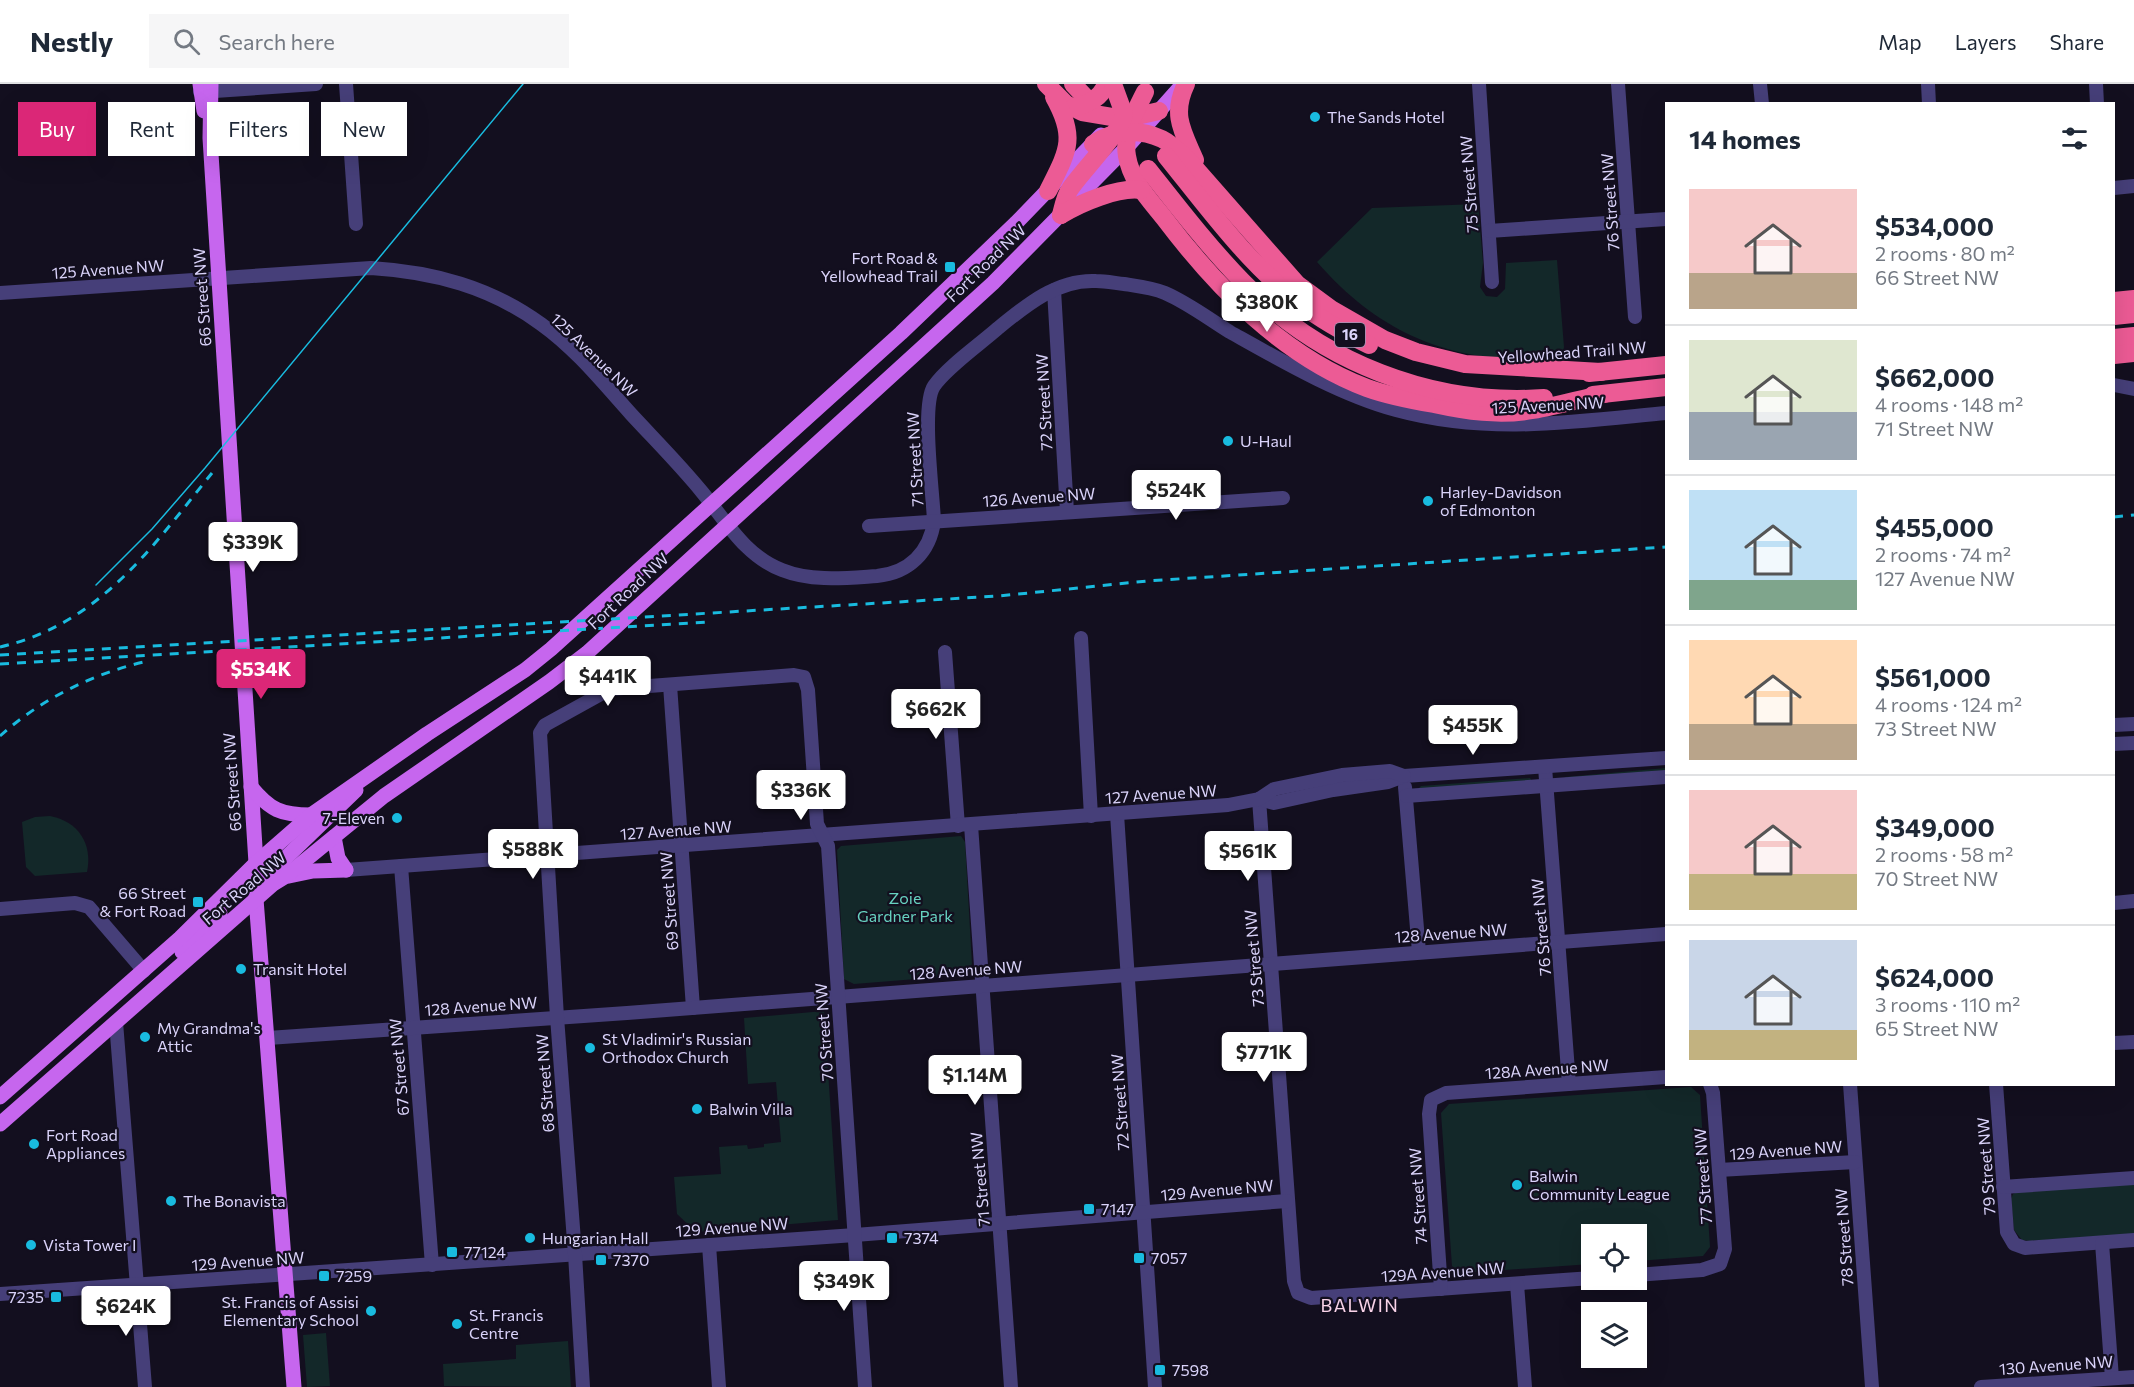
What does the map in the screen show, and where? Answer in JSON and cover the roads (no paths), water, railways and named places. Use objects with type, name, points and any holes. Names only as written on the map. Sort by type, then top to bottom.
[{"type":"highway","points":[[1072,84],[1080,104]]},
{"type":"highway","points":[[1080,104],[1096,99],[1106,84]]},
{"type":"highway","points":[[1113,84],[1126,127],[1131,169],[1141,190],[1217,283],[1251,314],[1322,366],[1368,388],[1460,410],[1493,413],[1532,411],[1604,394]]},
{"type":"highway","points":[[1185,84],[1179,97],[1180,127],[1206,180]]},
{"type":"highway","points":[[1048,86],[1080,104],[1088,113],[1160,138],[1188,160],[1297,284],[1331,309],[1385,339],[1416,352],[1465,364],[1601,372]]},
{"type":"highway","points":[[1048,86],[1065,120],[1068,141],[1064,159],[1048,191]]},
{"type":"highway","points":[[1061,215],[1068,192],[1086,167],[1126,127],[1149,88]]},
{"type":"highway","points":[[1093,144],[1103,136],[1159,111]]},
{"type":"highway","points":[[1141,190],[1142,167],[1150,157],[1168,151],[1188,160]]},
{"type":"highway","name":"Yellowhead Trail NW","points":[[1166,156],[1243,250],[1272,280],[1326,322],[1368,344],[1429,366],[1464,374],[1519,378],[1665,365]]},
{"type":"highway","name":"16","points":[[1148,169],[1242,281],[1286,321],[1338,354],[1397,380],[1452,394],[1483,398],[1536,399],[1665,387]]},
{"type":"highway","points":[[1061,215],[1072,208],[1121,191],[1141,190]]},
{"type":"highway","points":[[2115,301],[2134,299]]},
{"type":"highway","points":[[2115,316],[2134,314]]},
{"type":"highway","points":[[2115,338],[2134,336]]},
{"type":"highway","points":[[2115,355],[2134,353]]},
{"type":"main road","points":[[1159,111],[1185,84]]},
{"type":"main road","name":"66 Street NW","points":[[206,88],[256,862],[256,899],[294,1387]]},
{"type":"main road","name":"Fort Road NW","points":[[0,1097],[144,971],[256,862],[311,815],[427,734],[525,670],[551,649],[888,346],[1048,191],[1093,144]]},
{"type":"main road","name":"Fort Road NW","points":[[0,1124],[256,899],[384,796],[571,666],[974,301],[1061,215]]},
{"type":"main road","points":[[256,899],[261,886],[271,872],[373,773]]},
{"type":"main road","points":[[251,787],[266,804],[279,811],[311,815]]},
{"type":"main road","points":[[334,837],[338,858],[346,870]]},
{"type":"main road","points":[[153,990],[173,962],[241,888],[256,862]]},
{"type":"main road","points":[[286,876],[313,871],[346,870]]},
{"type":"street","points":[[206,88],[316,84]]},
{"type":"street","points":[[346,84],[356,224]]},
{"type":"street","name":"75 Street NW","points":[[1479,84],[1492,282]]},
{"type":"street","name":"76 Street NW","points":[[1618,84],[1635,317]]},
{"type":"street","points":[[1760,84],[1762,102]]},
{"type":"street","points":[[1928,84],[1929,102]]},
{"type":"street","points":[[2096,84],[2097,102]]},
{"type":"street","points":[[2115,188],[2134,186]]},
{"type":"street","points":[[1489,231],[1665,219]]},
{"type":"street","name":"125 Avenue NW","points":[[0,293],[354,268],[413,271],[453,280],[487,293],[532,318],[566,346],[601,381],[748,549],[773,566],[794,574],[828,578],[880,575],[916,560],[928,544],[934,521]]},
{"type":"street","name":"125 Avenue NW","points":[[930,396],[939,380],[1025,306],[1054,290],[1094,281],[1135,285],[1164,292],[1231,332],[1332,386],[1383,406],[1417,416],[1500,426],[1556,424],[1665,413]]},
{"type":"street","name":"72 Street NW","points":[[1054,290],[1067,512]]},
{"type":"street","points":[[2115,385],[2134,389]]},
{"type":"street","name":"71 Street NW","points":[[930,396],[928,414],[934,521]]},
{"type":"street","name":"126 Avenue NW","points":[[869,526],[1283,498]]},
{"type":"street","points":[[1081,638],[1091,816]]},
{"type":"street","name":"71 Street NW","points":[[945,652],[982,986],[1011,1387]]},
{"type":"street","name":"70 Street NW","points":[[670,685],[794,675],[804,677],[808,690],[818,824],[828,846],[865,1387]]},
{"type":"street","name":"68 Street NW","points":[[583,1387],[539,741],[540,733],[545,725],[610,689],[670,685]]},
{"type":"street","name":"69 Street NW","points":[[670,685],[693,1008]]},
{"type":"street","points":[[2115,725],[2134,724]]},
{"type":"street","points":[[2115,744],[2134,743]]},
{"type":"street","name":"127 Avenue NW","points":[[346,870],[1228,805],[1259,799],[1274,789],[1342,775],[1390,771],[1404,776],[1665,758]]},
{"type":"street","name":"76 Street NW","points":[[1545,767],[1569,1084]]},
{"type":"street","points":[[1404,776],[1419,952]]},
{"type":"street","points":[[1406,796],[1665,777]]},
{"type":"street","name":"73 Street NW","points":[[1259,799],[1287,1200],[1294,1281],[1298,1293]]},
{"type":"street","name":"72 Street NW","points":[[1117,814],[1155,1387]]},
{"type":"street","name":"67 Street NW","points":[[401,866],[432,1265]]},
{"type":"street","points":[[2115,903],[2134,901]]},
{"type":"street","points":[[0,909],[75,903],[89,907],[144,971]]},
{"type":"street","name":"128 Avenue NW","points":[[268,1038],[1665,934]]},
{"type":"street","points":[[117,1022],[145,1387]]},
{"type":"street","points":[[2115,1043],[2134,1042]]},
{"type":"street","name":"128A Avenue NW","points":[[1431,1100],[1446,1093],[1665,1077]]},
{"type":"street","name":"77 Street NW","points":[[1647,1274],[1702,1270],[1720,1264],[1725,1249],[1711,1086]]},
{"type":"street","name":"78 Street NW","points":[[1850,1086],[1872,1387]]},
{"type":"street","name":"79 Street NW","points":[[1996,1086],[2007,1232],[2014,1244],[2025,1248],[2102,1243]]},
{"type":"street","name":"74 Street NW","points":[[1431,1100],[1429,1114],[1441,1289]]},
{"type":"street","name":"129 Avenue NW","points":[[1719,1170],[1856,1162]]},
{"type":"street","points":[[2003,1187],[2134,1178]]},
{"type":"street","name":"129 Avenue NW","points":[[0,1294],[855,1235],[1287,1200]]},
{"type":"street","points":[[2112,1378],[2102,1243],[2134,1240]]},
{"type":"street","points":[[709,1245],[719,1387]]},
{"type":"street","name":"129A Avenue NW","points":[[1298,1293],[1311,1298],[1581,1279]]},
{"type":"street","points":[[1517,1284],[1525,1387]]},
{"type":"street","name":"130 Avenue NW","points":[[1981,1387],[2134,1377]]},
{"type":"tram line","points":[[96,585],[152,529],[205,468],[523,84]]},
{"type":"railway","points":[[0,647],[35,636],[67,621],[95,601],[145,555],[212,473]]},
{"type":"railway","points":[[2115,517],[2134,515]]},
{"type":"railway","points":[[0,655],[999,596],[1147,581],[1665,547]]},
{"type":"railway","points":[[0,664],[710,622]]},
{"type":"railway","points":[[0,736],[33,710],[69,689],[88,680],[148,661]]},
{"type":"place","name":"The Sands Hotel","points":[[1315,117]]},
{"type":"place","name":"Fort Road & Yellowhead Trail","points":[[950,267]]},
{"type":"place","name":"U-Haul","points":[[1228,441]]},
{"type":"place","name":"Harley-Davidson of Edmonton","points":[[1428,501]]},
{"type":"place","name":"7-Eleven","points":[[397,818]]},
{"type":"place","name":"66 Street & Fort Road","points":[[198,902]]},
{"type":"place","name":"Transit Hotel","points":[[241,969]]},
{"type":"place","name":"My Grandma's Attic","points":[[145,1037]]},
{"type":"place","name":"St Vladimir's Russian Orthodox Church","points":[[590,1048]]},
{"type":"place","name":"Balwin Villa","points":[[697,1109]]},
{"type":"place","name":"Fort Road Appliances","points":[[34,1144]]},
{"type":"place","name":"Balwin Community League","points":[[1517,1185]]},
{"type":"place","name":"The Bonavista","points":[[171,1201]]},
{"type":"place","name":"7147","points":[[1089,1209]]},
{"type":"place","name":"Hungarian Hall","points":[[530,1238]]},
{"type":"place","name":"7374","points":[[892,1238]]},
{"type":"place","name":"Vista Tower I","points":[[31,1245]]},
{"type":"place","name":"77124","points":[[452,1252]]},
{"type":"place","name":"7057","points":[[1139,1258]]},
{"type":"place","name":"7370","points":[[601,1260]]},
{"type":"place","name":"7259","points":[[324,1276]]},
{"type":"place","name":"7235","points":[[56,1297]]},
{"type":"place","name":"St. Francis of Assisi Elementary School","points":[[371,1311]]},
{"type":"place","name":"St. Francis Centre","points":[[457,1324]]},
{"type":"place","name":"7598","points":[[1160,1370]]},
{"type":"district","name":"BALWIN","points":[[1360,1306]]},
{"type":"park label","name":"Zoie Gardner Park","points":[[905,907]]}]
